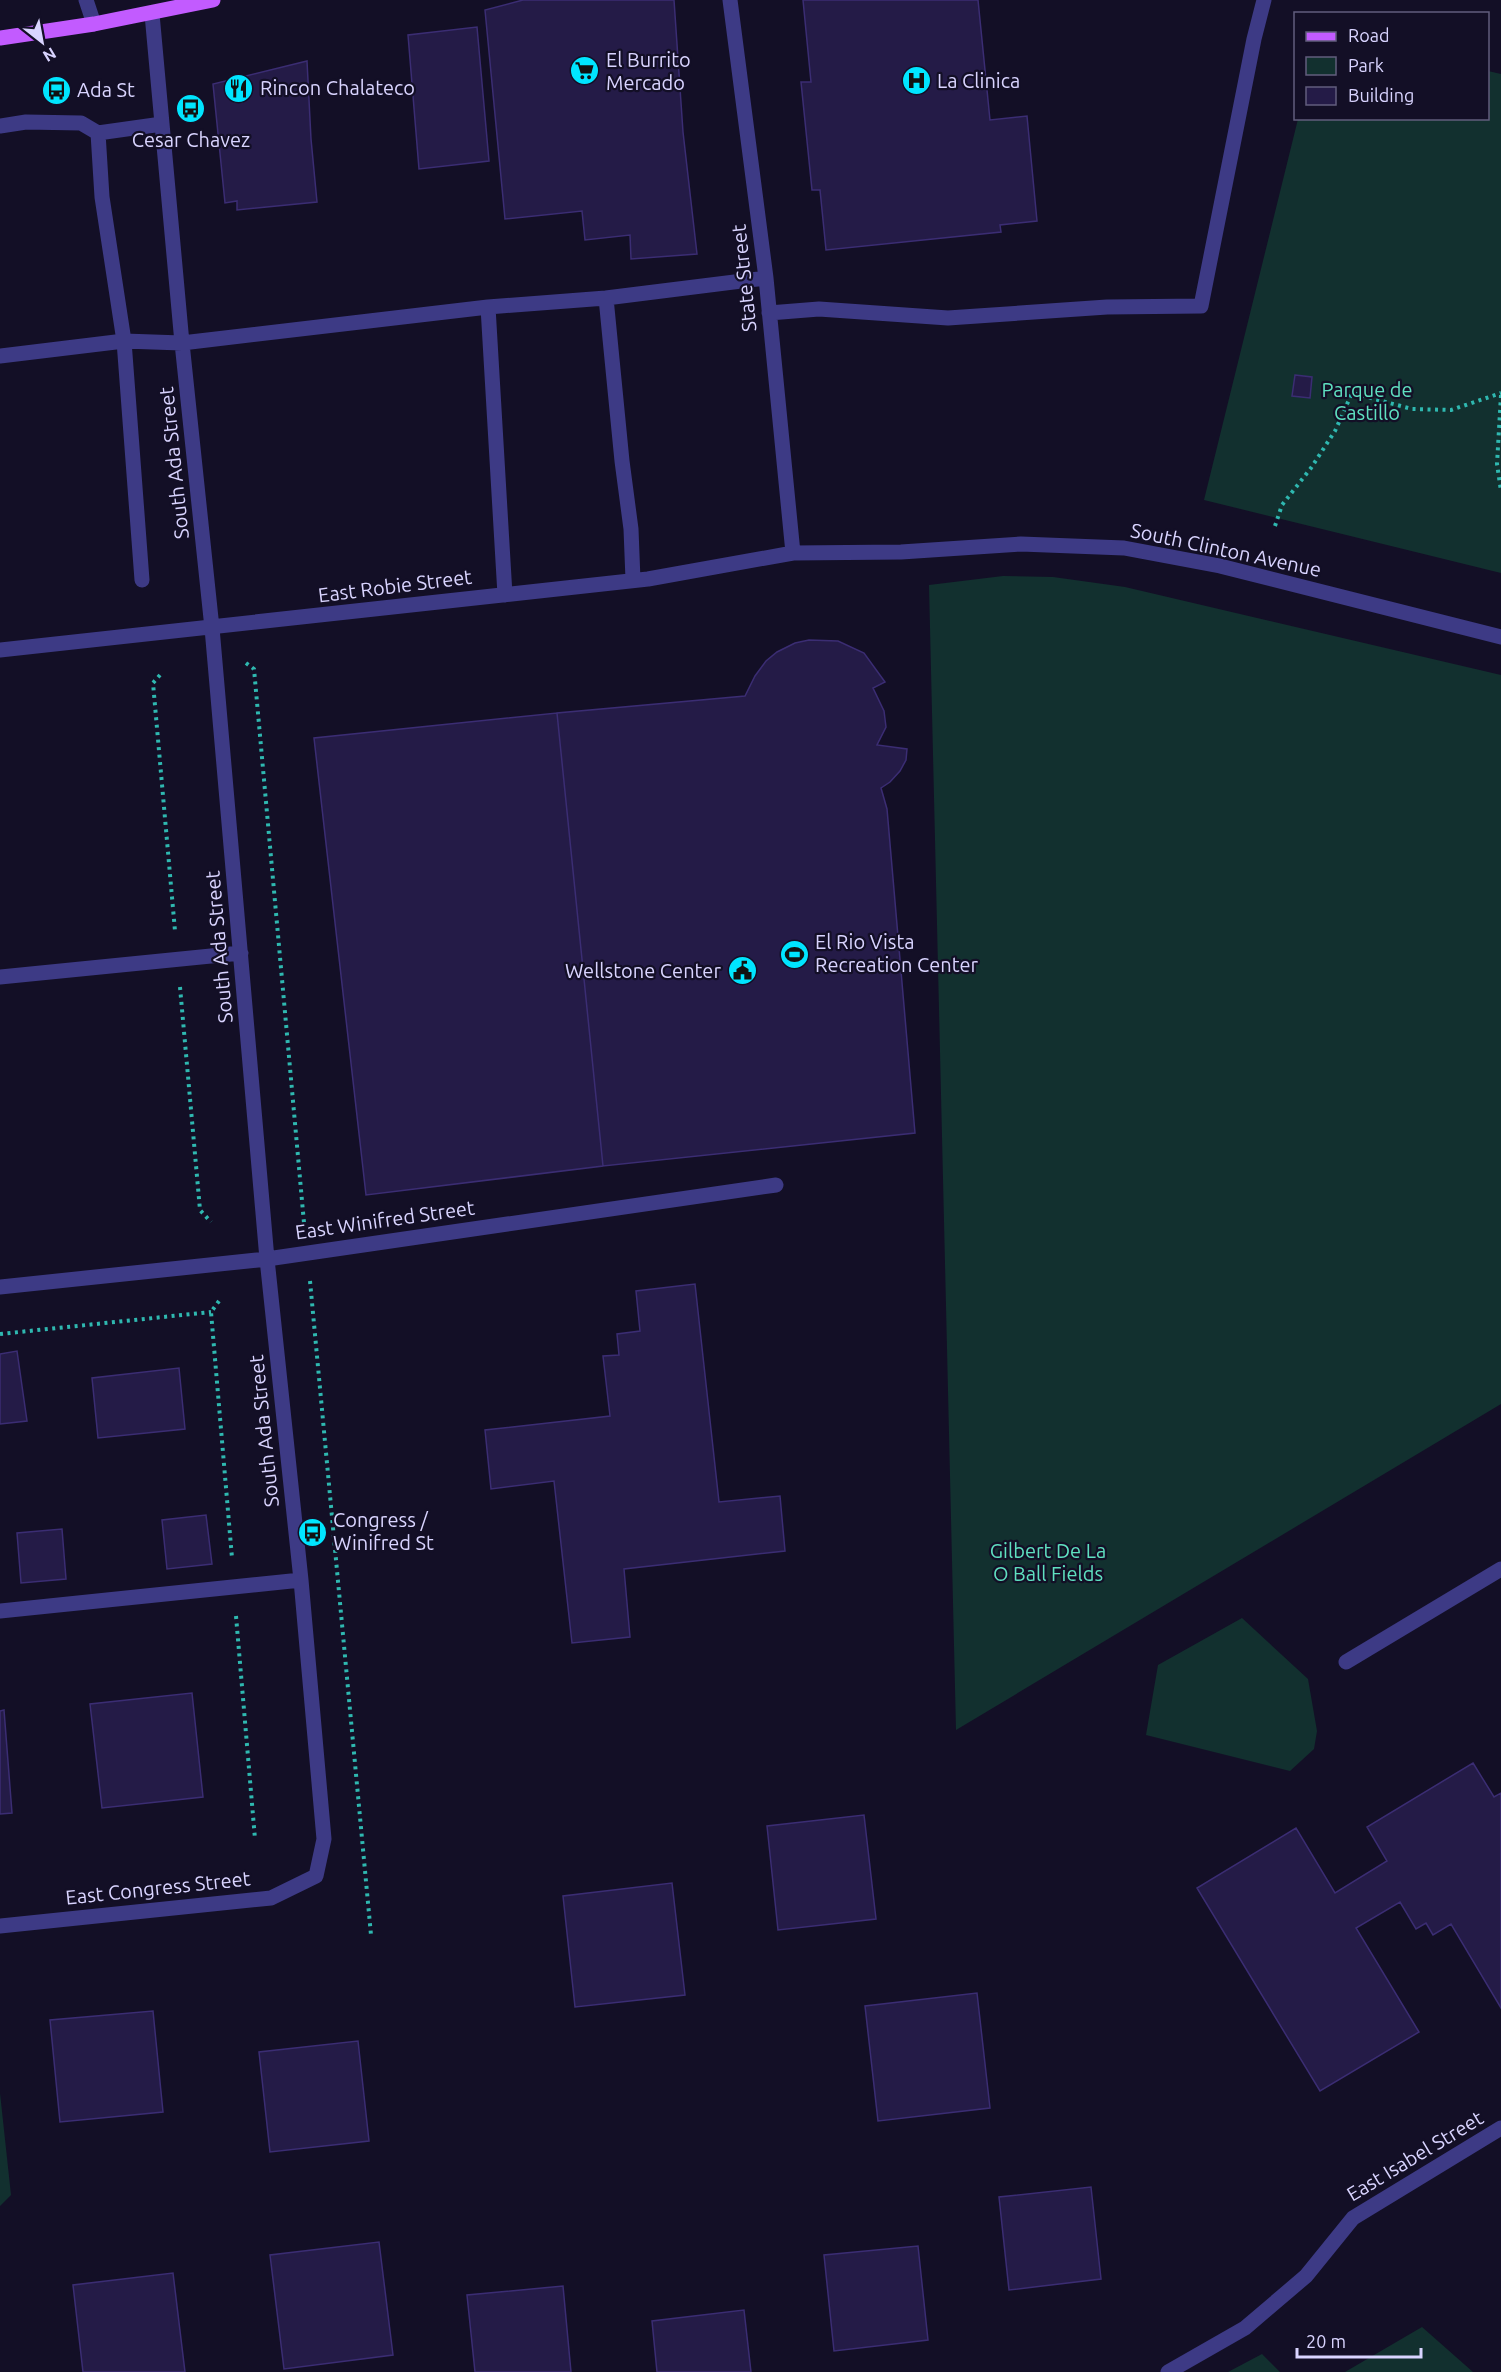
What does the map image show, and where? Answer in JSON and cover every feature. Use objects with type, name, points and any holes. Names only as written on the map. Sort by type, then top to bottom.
[{"type":"main road","points":[[0,38],[152,14],[213,0]]},
{"type":"street","points":[[86,0],[94,24]]},
{"type":"street","name":"State Street","points":[[730,0],[766,278],[794,553]]},
{"type":"street","points":[[769,314],[819,309],[948,318],[1107,307],[1201,306],[1254,39],[1264,0]]},
{"type":"street","name":"South Ada Street","points":[[152,14],[182,343],[212,628],[267,1258],[302,1580],[324,1839],[316,1876]]},
{"type":"street","points":[[0,126],[26,122],[81,123],[98,133],[162,124]]},
{"type":"street","points":[[98,133],[102,197],[124,341],[142,580]]},
{"type":"street","points":[[0,356],[124,341],[182,343],[488,307],[606,298],[766,278]]},
{"type":"street","points":[[606,298],[621,461],[631,529],[633,580]]},
{"type":"street","points":[[488,307],[505,595]]},
{"type":"street","name":"South Clinton Avenue","points":[[794,553],[901,552],[1021,544],[1124,548],[1220,566],[1501,637]]},
{"type":"street","name":"East Robie Street","points":[[0,650],[633,580],[794,553]]},
{"type":"street","points":[[0,978],[241,953]]},
{"type":"street","name":"East Winifred Street","points":[[0,1287],[308,1253],[776,1185]]},
{"type":"street","points":[[1346,1662],[1501,1569]]},
{"type":"street","points":[[0,1611],[302,1580]]},
{"type":"street","name":"East Congress Street","points":[[0,1926],[271,1898],[316,1876]]},
{"type":"street","name":"East Isabel Street","points":[[1168,2372],[1245,2328],[1306,2276],[1353,2218],[1501,2128]]},
{"type":"path","points":[[1275,526],[1282,505],[1311,468],[1335,431],[1352,393],[1412,409],[1451,410],[1501,394],[1497,464],[1501,491]]},
{"type":"path","points":[[246,663],[254,669],[371,1935]]},
{"type":"path","points":[[0,1334],[211,1312]]},
{"type":"green space","name":"Parque de Castillo","points":[[1489,71],[1501,74],[1501,573],[1204,500],[1298,120],[1489,120]]},
{"type":"green space","name":"Gilbert De La O Ball Fields","points":[[1003,576],[1053,577],[1125,587],[1501,675],[1501,1404],[956,1730],[929,585]]},
{"type":"green space","points":[[1242,1618],[1308,1679],[1317,1731],[1314,1749],[1290,1771],[1146,1735],[1158,1665]]},
{"type":"green space","points":[[0,2093],[11,2195],[0,2206]]},
{"type":"green space","points":[[1422,2327],[1473,2372],[1345,2372]]},
{"type":"green space","points":[[1262,2354],[1280,2372],[1228,2372]]},
{"type":"building","name":"El Burrito Mercado","points":[[523,0],[674,0],[683,132],[697,254],[631,259],[630,235],[585,240],[582,211],[505,219],[485,10]]},
{"type":"building","points":[[803,0],[978,0],[990,120],[1027,116],[1037,221],[1000,225],[1001,232],[826,250],[820,190],[812,190],[801,82],[811,82]]},
{"type":"building","points":[[477,27],[489,161],[419,169],[408,35]]},
{"type":"building","points":[[307,61],[317,202],[237,210],[237,201],[225,203],[213,84]]},
{"type":"building","points":[[1295,375],[1312,377],[1310,398],[1292,396]]},
{"type":"building","name":"Wellstone Center","points":[[809,640],[838,641],[864,653],[885,682],[873,688],[884,711],[886,727],[877,745],[907,749],[906,760],[900,771],[881,788],[887,809],[915,1133],[603,1166],[557,713],[745,696],[766,661],[777,652],[795,643]]},
{"type":"building","points":[[557,713],[603,1166],[366,1195],[314,738]]},
{"type":"building","points":[[695,1284],[719,1502],[780,1496],[785,1551],[624,1569],[630,1637],[572,1643],[554,1481],[491,1489],[485,1430],[610,1416],[603,1356],[619,1355],[617,1334],[640,1331],[636,1291]]},
{"type":"building","points":[[17,1351],[27,1421],[0,1424],[0,1354]]},
{"type":"building","points":[[179,1368],[185,1429],[98,1438],[92,1378]]},
{"type":"building","points":[[206,1515],[212,1564],[167,1569],[162,1520]]},
{"type":"building","points":[[62,1529],[66,1579],[21,1583],[17,1533]]},
{"type":"building","points":[[192,1693],[203,1797],[102,1808],[90,1704]]},
{"type":"building","points":[[4,1710],[12,1813],[0,1814],[0,1711]]},
{"type":"building","points":[[1473,1763],[1494,1797],[1501,1793],[1501,2008],[1451,1924],[1433,1935],[1426,1923],[1416,1929],[1400,1902],[1356,1928],[1419,2032],[1320,2091],[1197,1888],[1296,1828],[1335,1893],[1387,1861],[1367,1827]]},
{"type":"building","points":[[864,1815],[876,1919],[778,1930],[767,1826]]},
{"type":"building","points":[[672,1883],[685,1995],[575,2007],[563,1896]]},
{"type":"building","points":[[977,1993],[990,2108],[878,2121],[865,2006]]},
{"type":"building","points":[[153,2011],[163,2112],[60,2122],[50,2020]]},
{"type":"building","points":[[358,2041],[369,2141],[270,2152],[259,2052]]},
{"type":"building","points":[[1091,2187],[1101,2279],[1009,2290],[999,2197]]},
{"type":"building","points":[[379,2242],[393,2355],[284,2369],[270,2255]]},
{"type":"building","points":[[918,2246],[928,2340],[834,2351],[824,2255]]},
{"type":"building","points":[[173,2273],[185,2372],[83,2372],[73,2285]]},
{"type":"building","points":[[563,2286],[571,2372],[475,2372],[467,2295]]},
{"type":"building","points":[[744,2310],[751,2372],[657,2372],[652,2321]]},
{"type":"place","name":"El Burrito Mercado","points":[[585,71]]},
{"type":"place","name":"La Clinica","points":[[916,81]]},
{"type":"place","name":"Rincon Chalateco","points":[[239,88]]},
{"type":"place","name":"Ada St","points":[[56,90]]},
{"type":"place","name":"Cesar Chavez","points":[[191,109]]},
{"type":"place","name":"El Rio Vista Recreation Center","points":[[794,954]]},
{"type":"place","name":"Wellstone Center","points":[[742,971]]},
{"type":"place","name":"Congress / Winifred St","points":[[312,1532]]}]
